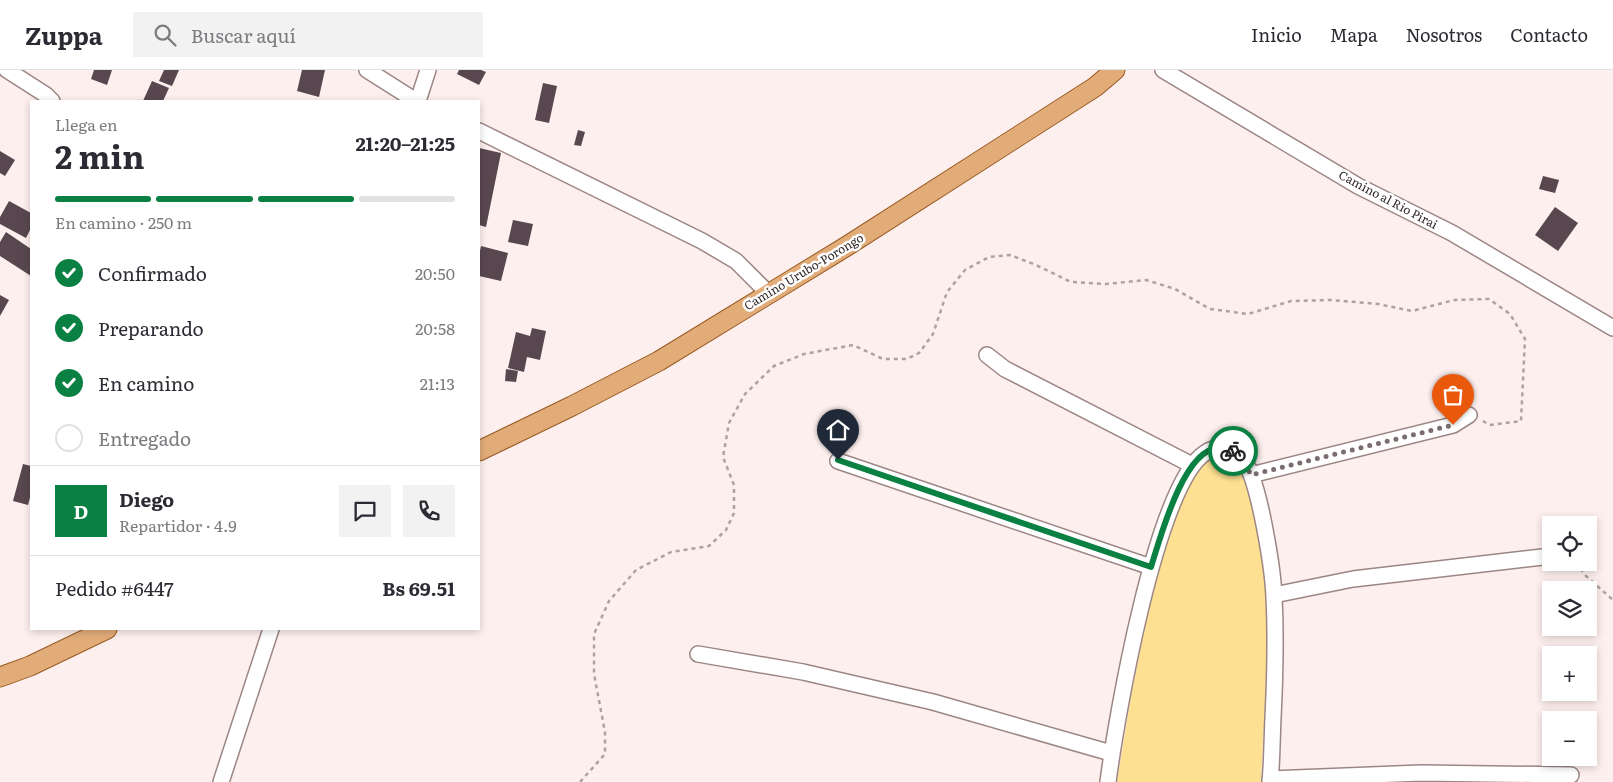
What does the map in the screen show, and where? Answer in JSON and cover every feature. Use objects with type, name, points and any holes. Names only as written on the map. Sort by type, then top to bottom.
[{"type":"main road","name":"Camino Urubo-Porongo","points":[[480,450],[572,406],[659,361],[864,236],[1094,87],[1115,70]]},
{"type":"main road","points":[[0,677],[30,666],[104,630]]},
{"type":"street","points":[[7,70],[51,100]]},
{"type":"street","points":[[367,70],[415,100]]},
{"type":"street","points":[[417,100],[428,70]]},
{"type":"street","name":"Camino al Rio Pirai","points":[[1163,70],[1358,186],[1452,233],[1613,328]]},
{"type":"street","points":[[480,131],[702,241],[736,261],[768,293]]},
{"type":"street","points":[[987,355],[1005,369],[1192,465]]},
{"type":"street","points":[[1251,475],[1453,425],[1469,415]]},
{"type":"street","points":[[1108,782],[1129,659],[1151,567],[1167,518],[1183,480],[1192,465],[1205,453],[1216,448],[1230,448],[1243,459],[1251,475],[1261,506],[1274,595],[1276,650],[1270,780],[1421,773],[1571,775]]},
{"type":"street","points":[[838,460],[1151,567]]},
{"type":"street","points":[[1274,595],[1353,579],[1542,557]]},
{"type":"street","points":[[222,782],[271,630]]},
{"type":"street","points":[[698,654],[803,672],[924,700],[1112,753]]},
{"type":"path","points":[[580,782],[604,754],[605,732],[594,674],[594,634],[609,601],[636,570],[671,552],[709,546],[726,530],[734,513],[734,485],[723,456],[729,424],[745,394],[774,366],[804,354],[852,345],[883,359],[907,360],[919,353],[933,334],[947,292],[965,270],[989,257],[1010,255],[1072,282],[1106,284],[1146,280],[1175,289],[1210,309],[1248,314],[1291,301],[1331,300],[1378,304],[1412,311],[1454,300],[1489,299],[1510,314],[1525,339],[1521,421],[1490,425],[1469,415]]},
{"type":"path","points":[[1582,571],[1613,600]]},
{"type":"shaded area","points":[[1224,455],[1234,460],[1243,477],[1257,529],[1263,564],[1267,637],[1261,782],[1117,782],[1132,690],[1158,566],[1180,506],[1200,466],[1213,456]]},
{"type":"building","points":[[94,70],[112,70],[107,85],[91,79]]},
{"type":"building","points":[[164,70],[179,70],[172,86],[159,81]]},
{"type":"building","points":[[302,70],[325,70],[319,97],[297,91]]},
{"type":"building","points":[[459,70],[481,70],[486,72],[479,85],[457,74]]},
{"type":"building","points":[[152,81],[169,88],[163,100],[143,100]]},
{"type":"building","points":[[543,83],[557,86],[549,123],[535,120]]},
{"type":"building","points":[[578,130],[585,132],[581,146],[574,145]]},
{"type":"building","points":[[480,148],[501,153],[486,227],[480,225]]},
{"type":"building","points":[[0,151],[15,160],[5,176],[0,173]]},
{"type":"building","points":[[1543,176],[1559,180],[1555,193],[1539,189]]},
{"type":"building","points":[[9,201],[30,212],[30,230],[26,238],[0,224],[0,217]]},
{"type":"building","points":[[1555,207],[1578,223],[1558,251],[1535,235]]},
{"type":"building","points":[[513,220],[533,224],[528,246],[508,242]]},
{"type":"building","points":[[6,232],[30,248],[30,275],[0,256],[0,242]]},
{"type":"building","points":[[481,246],[508,253],[501,281],[480,276]]},
{"type":"building","points":[[0,295],[9,300],[0,316]]},
{"type":"building","points":[[532,328],[546,331],[540,360],[527,357],[524,372],[508,368],[516,332],[530,336]]},
{"type":"building","points":[[506,369],[518,371],[516,382],[505,381]]},
{"type":"building","points":[[23,464],[30,466],[30,498],[28,505],[13,501]]},
{"type":"way so far","points":[[1233,451],[1243,459],[1251,475],[1453,425]]},
{"type":"route","points":[[838,460],[1151,567],[1167,518],[1183,480],[1192,465],[1205,453],[1216,448],[1230,448],[1233,451]]}]
